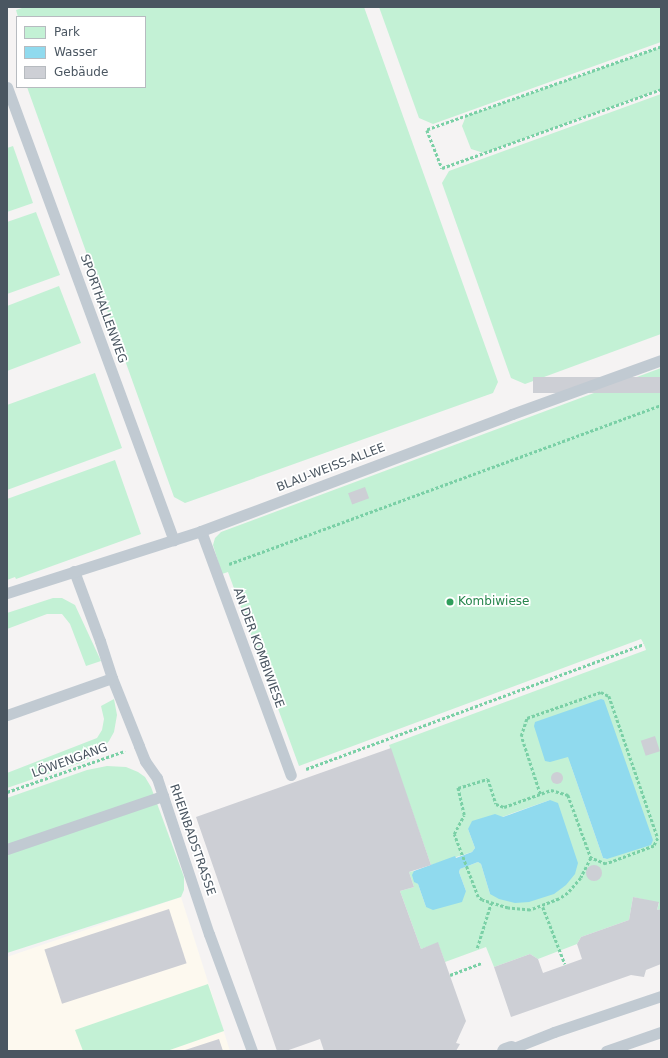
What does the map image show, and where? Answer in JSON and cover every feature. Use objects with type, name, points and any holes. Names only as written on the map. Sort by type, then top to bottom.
[{"type":"lane","name":"SPORTHALLENWEG","points":[[7,88],[174,540]]},
{"type":"lane","name":"BLAU-WEISS-ALLEE","points":[[7,593],[201,531],[512,414],[661,360]]},
{"type":"lane","name":"AN DER KOMBIWIESE","points":[[201,531],[291,775]]},
{"type":"lane","name":"RHEINBADSTRASSE","points":[[74,571],[112,678],[145,761],[157,778],[252,1051]]},
{"type":"lane","points":[[7,715],[112,678]]},
{"type":"lane","points":[[7,849],[163,796]]},
{"type":"lane","points":[[510,1050],[661,996]]},
{"type":"lane","points":[[606,1051],[661,1032]]},
{"type":"path","points":[[661,47],[427,130],[442,168],[661,89]]},
{"type":"path","points":[[215,569],[661,406]]},
{"type":"path","points":[[291,775],[644,644]]},
{"type":"path","points":[[540,794],[521,736],[527,718],[601,692],[609,696],[658,838],[654,846],[606,864],[591,858]]},
{"type":"path","name":"LÖWENGANG","points":[[7,792],[139,746]]},
{"type":"path","points":[[488,779],[496,804],[504,807],[540,794],[551,790],[568,795],[591,858],[581,878],[568,893],[559,899],[543,907],[530,910],[508,908],[478,897],[454,834],[464,815],[458,788],[488,779]]},
{"type":"path","points":[[477,948],[491,903]]},
{"type":"path","points":[[543,907],[565,964]]},
{"type":"path","points":[[450,975],[482,963]]},
{"type":"shaded area","points":[[181,897],[230,1051],[7,1051],[7,957]]},
{"type":"green space","points":[[25,7],[364,7],[498,382],[493,393],[185,503],[174,497],[27,88],[146,88],[146,16],[18,16],[16,10]]},
{"type":"green space","points":[[379,7],[661,7],[661,42],[433,124],[419,118]]},
{"type":"green space","points":[[661,47],[661,89],[484,153],[471,149],[462,126],[466,116]]},
{"type":"green space","points":[[661,94],[661,334],[525,384],[511,378],[442,183],[449,171]]},
{"type":"green space","points":[[13,146],[33,203],[7,212],[7,148]]},
{"type":"green space","points":[[36,212],[60,275],[7,294],[7,222]]},
{"type":"green space","points":[[59,286],[81,343],[7,371],[7,306]]},
{"type":"green space","points":[[661,368],[661,909],[657,910],[659,903],[633,897],[629,920],[581,937],[577,944],[538,959],[530,954],[494,967],[486,947],[445,962],[438,943],[421,949],[400,891],[414,887],[409,872],[414,871],[415,882],[418,884],[426,907],[466,891],[459,872],[460,869],[478,862],[481,864],[490,894],[550,800],[468,829],[475,848],[472,852],[431,865],[389,745],[646,650],[641,639],[299,766],[228,572],[222,574],[213,545],[215,538],[221,532]],"holes":[[[568,757],[607,859],[603,858]]]},
{"type":"green space","points":[[95,373],[122,448],[7,490],[7,405]]},
{"type":"green space","points":[[115,460],[141,534],[16,579],[15,577],[7,580],[7,499]]},
{"type":"green space","points":[[53,598],[62,598],[75,605],[101,661],[86,666],[70,624],[62,614],[47,614],[7,629],[7,613]]},
{"type":"green space","points":[[114,699],[117,715],[114,732],[99,753],[83,762],[7,788],[7,773],[97,738],[102,730],[104,719],[101,706]]},
{"type":"green space","points":[[107,766],[126,767],[138,772],[145,777],[151,787],[184,877],[184,890],[181,897],[7,953],[7,798],[87,770]]},
{"type":"green space","points":[[208,984],[224,1031],[167,1051],[83,1051],[75,1030]]},
{"type":"water","points":[[601,699],[604,700],[653,840],[651,845],[607,859],[603,858],[568,757],[550,762],[545,761],[534,726],[535,722]]},
{"type":"water","points":[[550,800],[558,803],[578,863],[575,874],[566,885],[554,894],[529,902],[515,903],[499,899],[490,894],[481,864],[478,862],[460,869],[459,872],[466,891],[462,902],[433,910],[426,907],[418,884],[414,882],[412,875],[414,871],[455,856],[456,858],[472,852],[475,848],[468,829],[472,821],[495,814],[503,817]]},
{"type":"building","points":[[533,377],[661,377],[661,393],[533,393]]},
{"type":"building","points":[[365,487],[369,498],[352,504],[348,493]]},
{"type":"building","points":[[655,736],[660,751],[646,756],[641,741]]},
{"type":"building","points":[[391,748],[431,865],[409,872],[414,887],[400,891],[421,949],[438,942],[466,1021],[456,1043],[460,1044],[456,1051],[324,1051],[320,1039],[286,1051],[277,1051],[196,817]]},
{"type":"building","points":[[555,772],[559,772],[563,778],[559,784],[555,784],[551,780],[551,776]]},
{"type":"building","points":[[594,865],[601,870],[602,873],[597,880],[594,881],[587,876],[586,873],[591,866]]},
{"type":"building","points":[[633,897],[659,902],[657,910],[661,909],[661,964],[646,970],[644,977],[631,975],[511,1017],[494,967],[530,954],[538,959],[543,973],[582,959],[577,944],[581,937],[629,920]]},
{"type":"building","points":[[169,909],[187,963],[62,1004],[44,949]]},
{"type":"building","points":[[219,1039],[223,1051],[182,1051]]},
{"type":"place","name":"Kombiwiese","points":[[450,602]]}]
